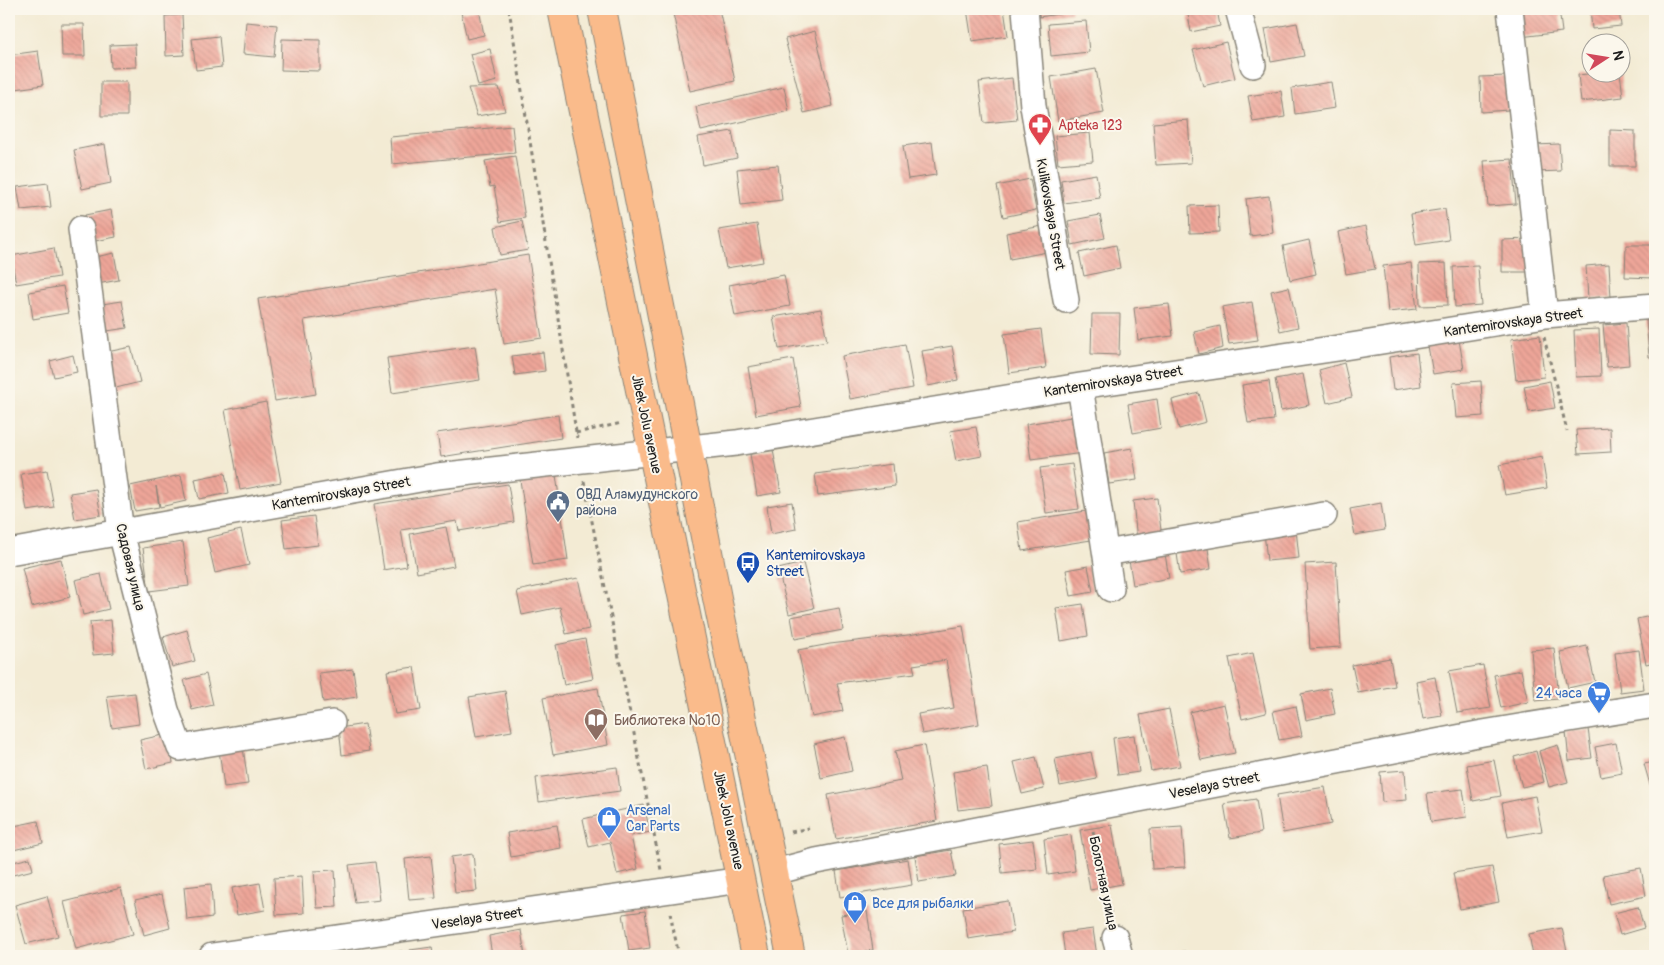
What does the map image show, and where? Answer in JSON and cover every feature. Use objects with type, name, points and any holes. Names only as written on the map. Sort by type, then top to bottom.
[{"type":"main road","name":"Jibek Jolu avenue","points":[[562,9],[756,956]]},
{"type":"main road","points":[[602,9],[717,598],[792,956]]},
{"type":"street","name":"Kulikovskaya Street","points":[[1025,9],[1033,106],[1066,300]]},
{"type":"street","points":[[1238,9],[1252,65]]},
{"type":"street","points":[[1510,9],[1542,315]]},
{"type":"street","name":"Садовая улица","points":[[81,229],[121,532],[166,710],[180,748],[332,723]]},
{"type":"street","name":"Kantemirovskaya Street","points":[[9,552],[437,476],[736,443],[1080,386],[1329,350],[1542,315],[1655,306]]},
{"type":"street","points":[[1080,386],[1111,589]]},
{"type":"street","points":[[1106,553],[1324,515]]},
{"type":"street","name":"Veselaya Street","points":[[775,872],[816,861],[1483,733],[1655,705]]},
{"type":"street","name":"Veselaya Street","points":[[212,956],[741,880]]},
{"type":"path","points":[[510,9],[580,460],[679,956]]},
{"type":"path","points":[[1542,315],[1567,431]]},
{"type":"path","points":[[576,433],[623,422]]},
{"type":"path","name":"Болотная улица","points":[[1088,809],[1118,947]]},
{"type":"path","points":[[791,832],[810,828]]},
{"type":"building","points":[[479,9],[484,35],[467,39],[461,12]]},
{"type":"building","points":[[672,9],[719,9],[735,81],[690,91]]},
{"type":"building","points":[[967,9],[1004,9],[1008,36],[972,41]]},
{"type":"building","points":[[1038,9],[1071,9],[1072,12],[1039,17]]},
{"type":"building","points":[[1187,9],[1217,9],[1220,26],[1191,32]]},
{"type":"building","points":[[1559,9],[1562,32],[1520,37],[1517,12]]},
{"type":"building","points":[[1590,9],[1619,9],[1621,26],[1592,29]]},
{"type":"building","points":[[182,15],[184,55],[166,56],[165,16]]},
{"type":"building","points":[[1086,21],[1089,52],[1051,56],[1048,24]]},
{"type":"building","points":[[246,22],[277,25],[274,57],[243,54]]},
{"type":"building","points":[[1297,23],[1304,56],[1271,62],[1265,29]]},
{"type":"building","points":[[61,24],[84,24],[85,56],[62,56]]},
{"type":"building","points":[[815,31],[833,106],[804,113],[785,39]]},
{"type":"building","points":[[219,36],[222,67],[196,70],[192,39]]},
{"type":"building","points":[[282,39],[320,40],[320,71],[281,70]]},
{"type":"building","points":[[1226,42],[1235,78],[1203,86],[1193,50]]},
{"type":"building","points":[[135,44],[136,67],[111,68],[110,45]]},
{"type":"building","points":[[490,49],[497,81],[478,86],[470,54]]},
{"type":"building","points":[[38,51],[43,85],[9,90],[9,55]]},
{"type":"building","points":[[1096,69],[1104,113],[1058,121],[1051,77]]},
{"type":"building","points":[[1578,75],[1582,75],[1582,82],[1621,82],[1623,97],[1581,102]]},
{"type":"building","points":[[1506,76],[1508,110],[1481,112],[1480,77]]},
{"type":"building","points":[[1012,78],[1017,120],[984,123],[979,82]]},
{"type":"building","points":[[101,82],[127,82],[127,116],[101,116]]},
{"type":"building","points":[[1331,82],[1335,108],[1295,114],[1292,88]]},
{"type":"building","points":[[499,87],[505,111],[477,116],[468,88]]},
{"type":"building","points":[[784,87],[789,111],[701,131],[696,107]]},
{"type":"building","points":[[1281,91],[1285,117],[1253,122],[1248,96]]},
{"type":"building","points":[[1188,120],[1191,163],[1156,165],[1153,123]]},
{"type":"building","points":[[512,126],[515,153],[392,164],[390,137]]},
{"type":"building","points":[[1610,130],[1635,131],[1635,166],[1610,166]]},
{"type":"building","points":[[732,131],[737,158],[703,165],[698,137]]},
{"type":"building","points":[[1090,133],[1093,161],[1058,164],[1055,136]]},
{"type":"building","points":[[932,142],[936,175],[908,179],[903,146]]},
{"type":"building","points":[[105,144],[111,183],[82,189],[74,150]]},
{"type":"building","points":[[1559,144],[1561,171],[1536,172],[1535,145]]},
{"type":"building","points":[[515,156],[525,218],[500,222],[494,186],[490,187],[485,161]]},
{"type":"building","points":[[1512,159],[1516,204],[1488,206],[1484,161]]},
{"type":"building","points":[[778,165],[782,200],[741,205],[737,169]]},
{"type":"building","points":[[1096,174],[1100,198],[1064,203],[1061,180]]},
{"type":"building","points":[[1030,179],[1036,210],[1003,217],[997,186]]},
{"type":"building","points":[[48,183],[51,207],[21,210],[17,187]]},
{"type":"building","points":[[1269,196],[1273,233],[1250,236],[1246,199]]},
{"type":"building","points":[[1218,205],[1219,232],[1190,233],[1189,206]]},
{"type":"building","points":[[1445,209],[1449,240],[1416,245],[1411,214]]},
{"type":"building","points":[[111,210],[116,237],[90,242],[85,215]]},
{"type":"building","points":[[1100,215],[1105,238],[1072,245],[1068,221]]},
{"type":"building","points":[[522,221],[528,250],[500,255],[495,227]]},
{"type":"building","points":[[757,224],[763,262],[726,268],[719,230]]},
{"type":"building","points":[[1042,226],[1047,252],[1010,259],[1006,233]]},
{"type":"building","points":[[1366,226],[1375,269],[1346,274],[1338,232]]},
{"type":"building","points":[[1530,239],[1531,272],[1502,272],[1502,240]]},
{"type":"building","points":[[1309,240],[1316,274],[1290,280],[1283,246]]},
{"type":"building","points":[[1116,245],[1120,268],[1084,276],[1079,253]]},
{"type":"building","points":[[1626,245],[1655,245],[1655,278],[1625,277]]},
{"type":"building","points":[[54,248],[59,277],[16,284],[11,256]]},
{"type":"building","points":[[114,253],[119,280],[97,284],[91,258]]},
{"type":"building","points":[[528,255],[542,338],[504,344],[495,289],[304,320],[316,394],[275,401],[258,299]]},
{"type":"building","points":[[1411,263],[1417,309],[1388,312],[1383,266]]},
{"type":"building","points":[[1446,263],[1448,305],[1420,306],[1419,264]]},
{"type":"building","points":[[1609,264],[1611,298],[1588,299],[1586,266]]},
{"type":"building","points":[[1478,266],[1481,305],[1455,307],[1453,267]]},
{"type":"building","points":[[784,275],[790,306],[735,316],[729,285]]},
{"type":"building","points":[[63,286],[68,313],[33,319],[29,292]]},
{"type":"building","points":[[1289,287],[1298,327],[1280,331],[1271,291]]},
{"type":"building","points":[[122,301],[127,328],[107,331],[102,304]]},
{"type":"building","points":[[1252,302],[1258,340],[1229,344],[1222,307]]},
{"type":"building","points":[[1169,304],[1173,336],[1138,340],[1134,308]]},
{"type":"building","points":[[821,309],[827,341],[779,349],[773,317]]},
{"type":"building","points":[[1092,314],[1120,314],[1119,355],[1091,354]]},
{"type":"building","points":[[1655,318],[1655,357],[1649,357],[1646,319]]},
{"type":"building","points":[[1626,323],[1629,365],[1607,367],[1603,325]]},
{"type":"building","points":[[1220,326],[1223,348],[1199,354],[1194,332]]},
{"type":"building","points":[[1041,329],[1046,368],[1009,373],[1004,334]]},
{"type":"building","points":[[1599,329],[1601,376],[1576,377],[1574,330]]},
{"type":"building","points":[[1540,335],[1544,377],[1516,380],[1511,339]]},
{"type":"building","points":[[1459,340],[1464,369],[1433,374],[1428,346]]},
{"type":"building","points":[[905,344],[913,388],[850,399],[842,356]]},
{"type":"building","points":[[475,346],[480,380],[392,393],[387,358]]},
{"type":"building","points":[[952,346],[958,380],[928,386],[922,351]]},
{"type":"building","points":[[131,347],[140,382],[116,388],[107,352]]},
{"type":"building","points":[[543,352],[545,371],[515,375],[512,356]]},
{"type":"building","points":[[1417,353],[1421,386],[1393,390],[1389,357]]},
{"type":"building","points":[[73,355],[77,372],[54,377],[50,361]]},
{"type":"building","points":[[793,359],[801,407],[756,415],[748,367]]},
{"type":"building","points":[[1344,363],[1352,397],[1327,403],[1319,370]]},
{"type":"building","points":[[1303,374],[1309,405],[1281,411],[1275,379]]},
{"type":"building","points":[[1269,381],[1274,420],[1248,423],[1242,385]]},
{"type":"building","points":[[1481,381],[1483,416],[1456,418],[1453,383]]},
{"type":"building","points":[[1550,381],[1555,408],[1529,412],[1524,386]]},
{"type":"building","points":[[1199,393],[1206,422],[1179,429],[1172,400]]},
{"type":"building","points":[[1157,399],[1161,428],[1133,433],[1128,404]]},
{"type":"building","points":[[266,402],[281,482],[240,490],[225,410]]},
{"type":"building","points":[[558,415],[561,438],[441,457],[437,433]]},
{"type":"building","points":[[1078,416],[1083,453],[1031,460],[1026,424]]},
{"type":"building","points":[[976,427],[982,456],[956,461],[950,431]]},
{"type":"building","points":[[1610,428],[1611,452],[1578,454],[1576,430]]},
{"type":"building","points":[[1132,448],[1137,480],[1109,484],[1104,453]]},
{"type":"building","points":[[773,450],[781,492],[757,496],[750,454]]},
{"type":"building","points":[[1542,457],[1547,488],[1505,495],[1499,465]]},
{"type":"building","points":[[893,464],[895,486],[818,496],[815,474]]},
{"type":"building","points":[[1072,464],[1079,509],[1046,513],[1040,468]]},
{"type":"building","points":[[47,470],[54,507],[27,511],[21,474]]},
{"type":"building","points":[[225,473],[229,493],[199,499],[195,479]]},
{"type":"building","points":[[181,475],[186,501],[160,507],[156,486],[159,507],[135,511],[130,486]]},
{"type":"building","points":[[556,475],[568,560],[533,565],[520,480]]},
{"type":"building","points":[[508,484],[514,522],[459,531],[457,521],[401,530],[407,566],[384,570],[374,504]]},
{"type":"building","points":[[96,489],[101,515],[75,519],[70,493]]},
{"type":"building","points":[[1157,498],[1162,538],[1137,541],[1133,501]]},
{"type":"building","points":[[792,502],[796,529],[771,534],[767,506]]},
{"type":"building","points":[[1381,503],[1385,530],[1355,535],[1350,509]]},
{"type":"building","points":[[1086,511],[1091,540],[1022,551],[1018,522]]},
{"type":"building","points":[[314,516],[318,545],[286,549],[282,520]]},
{"type":"building","points":[[446,527],[454,566],[417,573],[410,534]]},
{"type":"building","points":[[1296,529],[1299,558],[1267,561],[1264,532]]},
{"type":"building","points":[[241,530],[249,565],[215,573],[207,538]]},
{"type":"building","points":[[183,542],[189,586],[149,591],[143,548]]},
{"type":"building","points":[[1207,542],[1211,569],[1180,574],[1176,547]]},
{"type":"building","points":[[1164,548],[1169,578],[1133,585],[1128,554]]},
{"type":"building","points":[[61,559],[70,597],[32,607],[22,568]]},
{"type":"building","points":[[1336,562],[1341,647],[1310,649],[1305,564]]},
{"type":"building","points":[[803,563],[814,608],[789,614],[778,569]]},
{"type":"building","points":[[1088,566],[1093,592],[1071,596],[1066,570]]},
{"type":"building","points":[[101,574],[109,609],[83,615],[75,580]]},
{"type":"building","points":[[578,578],[589,629],[566,634],[560,607],[522,615],[517,591]]},
{"type":"building","points":[[1083,604],[1088,636],[1061,641],[1056,608]]},
{"type":"building","points":[[839,608],[843,630],[795,639],[791,617]]},
{"type":"building","points":[[1655,615],[1655,662],[1646,664],[1637,619]]},
{"type":"building","points":[[111,620],[114,653],[93,655],[90,622]]},
{"type":"building","points":[[963,626],[979,724],[922,734],[918,714],[954,708],[946,660],[913,665],[915,673],[837,683],[843,711],[812,717],[798,650]]},
{"type":"building","points":[[187,630],[195,661],[172,667],[163,637]]},
{"type":"building","points":[[585,639],[593,679],[564,685],[556,645]]},
{"type":"building","points":[[1587,646],[1595,682],[1568,688],[1560,652]]},
{"type":"building","points":[[1554,648],[1559,699],[1535,701],[1531,650]]},
{"type":"building","points":[[1639,650],[1644,689],[1620,692],[1615,653]]},
{"type":"building","points":[[1253,653],[1266,713],[1242,719],[1229,658]]},
{"type":"building","points":[[1390,658],[1395,686],[1358,693],[1352,665]]},
{"type":"building","points":[[1483,665],[1491,708],[1457,713],[1449,671]]},
{"type":"building","points":[[414,667],[421,710],[395,714],[387,671]]},
{"type":"building","points":[[353,669],[357,697],[323,702],[319,673]]},
{"type":"building","points":[[1521,670],[1528,702],[1501,708],[1494,675]]},
{"type":"building","points":[[206,674],[213,705],[192,710],[184,680]]},
{"type":"building","points":[[1435,677],[1442,716],[1423,719],[1416,681]]},
{"type":"building","points":[[598,688],[608,745],[553,755],[543,698]]},
{"type":"building","points":[[1330,688],[1335,714],[1306,720],[1301,694]]},
{"type":"building","points":[[505,691],[512,731],[476,737],[469,697]]},
{"type":"building","points":[[135,693],[139,724],[112,728],[107,696]]},
{"type":"building","points":[[1224,704],[1235,753],[1201,760],[1190,712]]},
{"type":"building","points":[[1296,706],[1302,736],[1279,740],[1273,711]]},
{"type":"building","points":[[1169,709],[1180,766],[1151,771],[1140,715]]},
{"type":"building","points":[[365,724],[369,751],[342,755],[339,728]]},
{"type":"building","points":[[1588,729],[1592,758],[1569,761],[1566,732]]},
{"type":"building","points":[[167,734],[173,763],[146,769],[140,740]]},
{"type":"building","points":[[1134,735],[1139,772],[1118,775],[1113,738]]},
{"type":"building","points":[[845,737],[852,771],[821,778],[814,744]]},
{"type":"building","points":[[1616,743],[1622,773],[1601,777],[1595,747]]},
{"type":"building","points":[[924,745],[937,821],[836,839],[828,795],[901,781],[895,751]]},
{"type":"building","points":[[1558,745],[1568,782],[1549,787],[1539,751]]},
{"type":"building","points":[[243,747],[248,784],[224,787],[219,750]]},
{"type":"building","points":[[1536,751],[1544,782],[1522,787],[1514,757]]},
{"type":"building","points":[[1091,752],[1097,779],[1060,786],[1055,759]]},
{"type":"building","points":[[1036,757],[1044,789],[1022,794],[1014,762]]},
{"type":"building","points":[[1494,760],[1501,796],[1473,801],[1467,765]]},
{"type":"building","points":[[1655,762],[1655,802],[1644,764]]},
{"type":"building","points":[[617,767],[620,791],[539,802],[536,778]]},
{"type":"building","points":[[987,767],[992,806],[958,810],[953,772]]},
{"type":"building","points":[[1405,770],[1407,800],[1382,802],[1380,772]]},
{"type":"building","points":[[1325,787],[1331,824],[1283,833],[1277,795]]},
{"type":"building","points":[[1463,789],[1467,817],[1431,822],[1427,793]]},
{"type":"building","points":[[1535,796],[1542,831],[1508,837],[1502,803]]},
{"type":"building","points":[[1256,799],[1261,833],[1230,838],[1224,804]]},
{"type":"building","name":"Arsenal Car Parts","points":[[644,805],[650,832],[631,836],[638,869],[617,874],[610,842],[589,847],[583,819]]},
{"type":"building","points":[[38,821],[43,843],[9,851],[9,827]]},
{"type":"building","points":[[557,825],[561,848],[511,857],[507,833]]},
{"type":"building","points":[[1112,825],[1122,884],[1090,890],[1080,830]]},
{"type":"building","points":[[1182,827],[1185,867],[1152,869],[1150,829]]},
{"type":"building","points":[[1071,835],[1075,871],[1048,875],[1044,839]]},
{"type":"building","points":[[1033,840],[1037,869],[1002,873],[999,844]]},
{"type":"building","points":[[951,850],[956,876],[919,882],[915,856]]},
{"type":"building","points":[[473,854],[477,891],[455,893],[451,857]]},
{"type":"building","points":[[431,856],[436,898],[409,900],[405,859]]},
{"type":"building","points":[[30,858],[33,870],[9,876],[9,863]]},
{"type":"building","points":[[908,859],[912,885],[840,897],[836,871]]},
{"type":"building","points":[[375,862],[380,900],[355,903],[349,865]]},
{"type":"building","points":[[1492,867],[1499,902],[1460,909],[1453,873]]},
{"type":"building","points":[[1641,868],[1646,896],[1609,904],[1603,875]]},
{"type":"building","points":[[335,870],[337,907],[317,908],[314,871]]},
{"type":"building","points":[[302,876],[304,913],[276,915],[274,878]]},
{"type":"building","points":[[260,883],[265,910],[237,915],[232,888]]},
{"type":"building","points":[[211,884],[213,917],[187,920],[184,887]]},
{"type":"building","points":[[121,888],[133,934],[76,949],[64,902]]},
{"type":"building","points":[[162,894],[170,928],[144,935],[135,900]]},
{"type":"building","points":[[47,896],[58,936],[26,944],[15,905]]},
{"type":"building","points":[[1008,901],[1013,932],[968,939],[963,908]]},
{"type":"building","points":[[1638,907],[1644,928],[1620,935],[1614,913]]},
{"type":"building","points":[[645,911],[650,948],[629,951],[623,914]]},
{"type":"building","points":[[867,911],[873,950],[848,954],[841,915]]},
{"type":"building","points":[[1562,928],[1568,956],[1533,956],[1529,934]]},
{"type":"building","points":[[1093,929],[1097,956],[1065,956],[1062,933]]},
{"type":"building","points":[[521,930],[525,956],[492,956],[489,936]]},
{"type":"building","points":[[432,947],[433,956],[410,956],[410,950]]},
{"type":"building","points":[[402,951],[402,956],[375,956],[375,954]]},
{"type":"building","points":[[1185,951],[1186,956],[1159,956],[1159,955]]},
{"type":"place","name":"Apteka 123","points":[[1040,146]]},
{"type":"place","name":"ОВД Аламудунского района","points":[[558,523]]},
{"type":"place","name":"Kantemirovskaya Street","points":[[748,584]]},
{"type":"place","name":"24 часа","points":[[1599,714]]},
{"type":"place","name":"Библиотека №10","points":[[596,741]]},
{"type":"place","name":"Arsenal Car Parts","points":[[609,839]]},
{"type":"place","name":"Все для рыбалки","points":[[855,924]]}]
